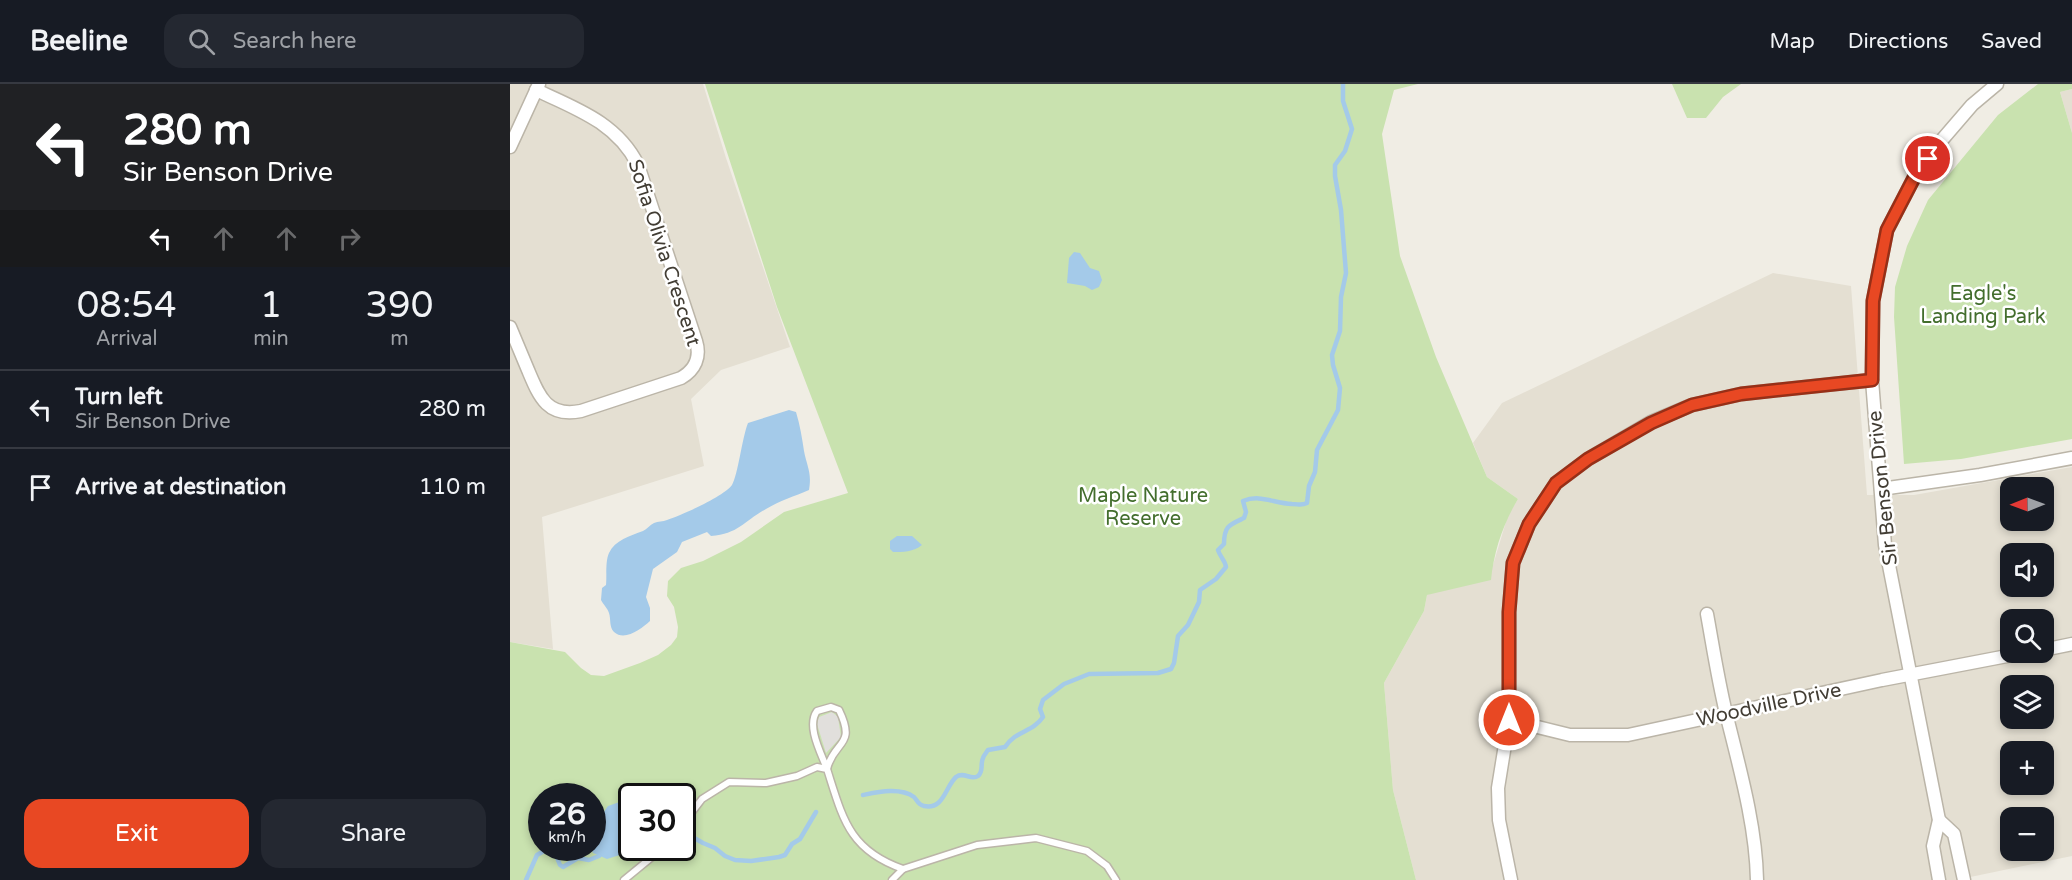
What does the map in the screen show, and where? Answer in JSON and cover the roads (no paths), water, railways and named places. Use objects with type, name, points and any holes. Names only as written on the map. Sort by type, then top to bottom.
[{"type":"street","name":"Sir Benson Drive","points":[[1939,880],[1933,846],[1939,820],[1885,545],[1872,380],[1873,301],[1887,230],[1915,176],[1972,105],[1996,84]]},
{"type":"street","points":[[510,147],[538,87]]},
{"type":"street","name":"Sofia Olivia Crescent","points":[[510,327],[540,398],[552,408],[565,413],[581,411],[681,378],[691,370],[698,356],[696,341],[633,153],[602,122],[538,87]]},
{"type":"street","points":[[1511,880],[1499,820],[1498,788],[1509,720],[1509,612],[1513,563],[1529,524],[1556,483],[1588,459],[1651,423],[1692,405],[1741,394],[1872,380]]},
{"type":"street","points":[[1881,489],[1969,477],[2072,458]]},
{"type":"street","points":[[1707,614],[1754,843],[1757,880]]},
{"type":"street","points":[[2054,648],[2072,644]]},
{"type":"street","name":"Woodville Drive","points":[[1509,720],[1570,735],[1628,735],[2000,658]]},
{"type":"street","name":"Sir Benson Drive","points":[[1939,820],[1954,834],[1964,880]]},
{"type":"lane","points":[[827,770],[829,759],[846,738],[843,718],[835,707],[817,711],[813,717],[814,730],[841,814],[857,841],[878,859],[903,869]]},
{"type":"lane","points":[[696,807],[702,799],[729,782],[766,783],[797,776],[817,767],[827,770]]},
{"type":"lane","points":[[892,880],[903,869],[977,845],[1036,838],[1087,851],[1107,866],[1116,880]]},
{"type":"lane","points":[[624,880],[647,861]]},
{"type":"water","points":[[1074,252],[1080,253],[1090,268],[1099,271],[1102,280],[1099,287],[1092,290],[1085,286],[1067,283],[1069,258]]},
{"type":"water","points":[[789,410],[796,412],[799,422],[810,474],[809,490],[771,506],[728,533],[711,536],[707,532],[682,542],[677,552],[653,569],[646,597],[650,608],[650,621],[628,635],[618,635],[614,632],[608,611],[601,600],[602,588],[606,585],[608,557],[612,549],[619,542],[654,523],[692,510],[727,490],[734,480],[748,423]]},
{"type":"water","points":[[897,536],[912,536],[922,545],[904,552],[893,552],[890,549],[890,541]]},
{"type":"water","points":[[618,803],[618,856],[607,859],[606,809]]},
{"type":"waterway","points":[[863,795],[896,791],[914,797],[919,804],[936,805],[956,777],[959,775],[978,776],[988,750],[1005,747],[1014,737],[1039,722],[1043,717],[1040,709],[1043,700],[1064,684],[1089,674],[1158,673],[1171,669],[1178,636],[1188,625],[1199,602],[1200,590],[1216,579],[1226,567],[1218,550],[1224,544],[1228,527],[1244,518],[1246,512],[1243,501],[1255,498],[1301,505],[1307,503],[1309,486],[1315,472],[1317,450],[1338,410],[1340,388],[1332,355],[1340,331],[1341,297],[1346,273],[1335,165],[1345,151],[1352,129],[1343,101],[1343,84]]},
{"type":"waterway","points":[[696,839],[735,860],[751,861],[779,857],[785,855],[792,844],[800,839],[816,812]]},
{"type":"waterway","points":[[526,880],[534,861]]},
{"type":"waterway","points":[[558,861],[563,867],[573,861]]},
{"type":"park label","name":"Eagle's Landing Park","points":[[1983,306]]},
{"type":"park label","name":"Maple Nature Reserve","points":[[1143,508]]}]
